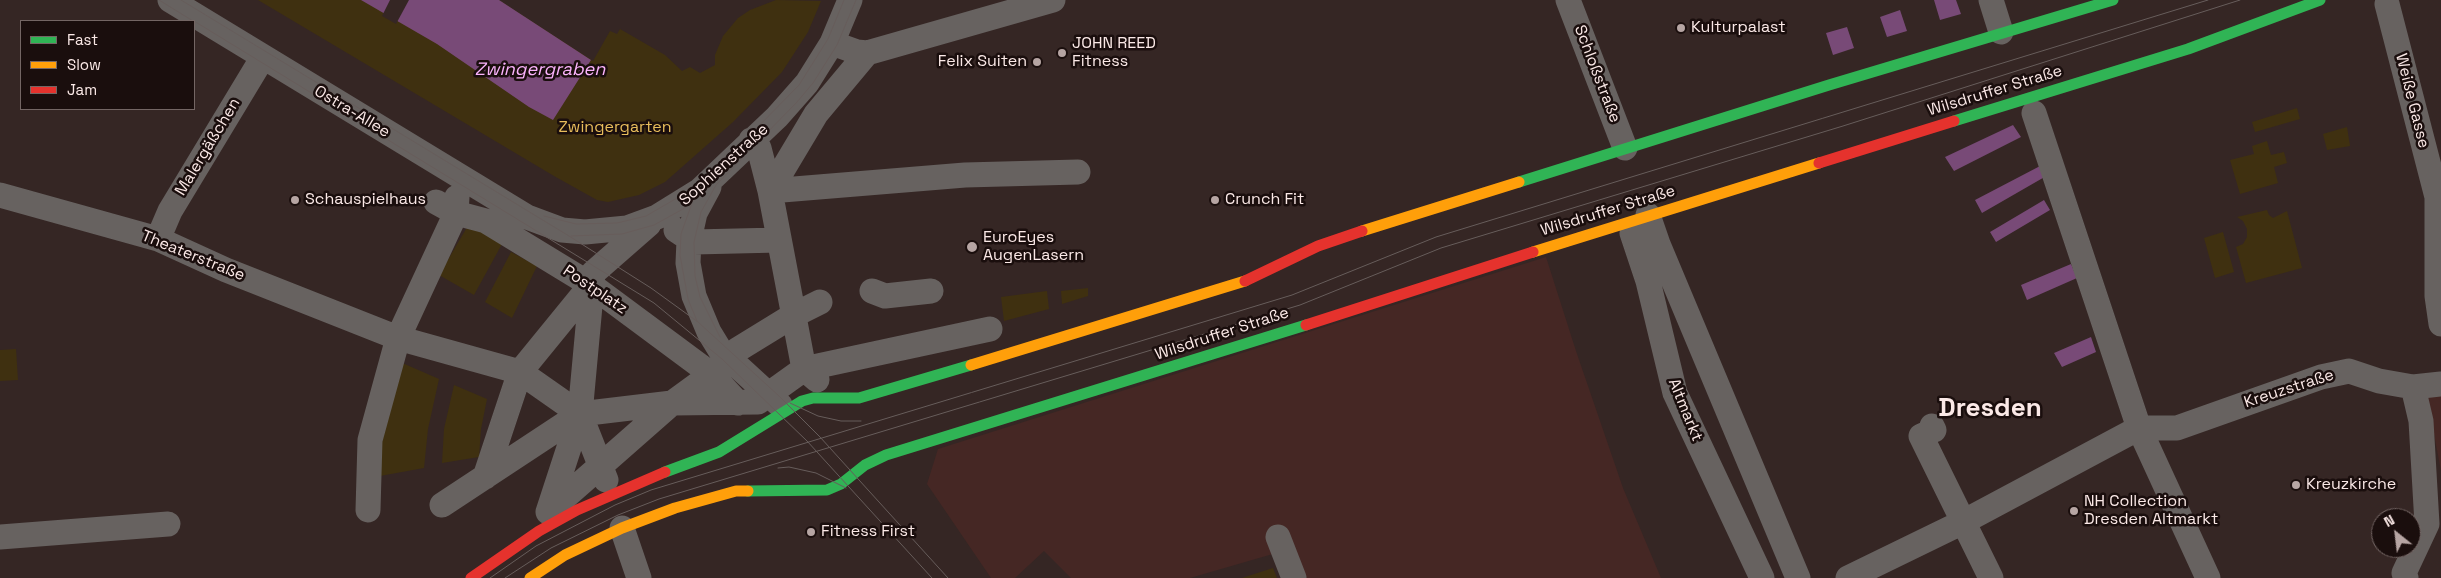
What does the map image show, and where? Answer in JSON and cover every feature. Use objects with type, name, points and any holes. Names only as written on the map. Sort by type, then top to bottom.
[{"type":"street","name":"Ostra-Allee","points":[[170,0],[462,179],[535,221]]},
{"type":"street","name":"Sophienstraße","points":[[535,221],[562,230],[608,231],[627,228],[657,217],[699,191],[726,166],[755,144],[794,99],[832,43],[850,0]]},
{"type":"street","points":[[832,43],[857,52],[867,53],[1053,0]]},
{"type":"street","name":"Schloßstraße","points":[[1568,0],[1625,148]]},
{"type":"street","points":[[1991,0],[2001,32]]},
{"type":"street","points":[[442,505],[580,414],[672,403],[776,402],[813,398],[859,398],[1127,319],[1255,278],[1318,246],[1625,148],[2001,32],[2113,0]]},
{"type":"street","name":"Wilsdruffer Straße","points":[[622,528],[675,508],[736,491],[809,492],[827,490],[841,484],[865,465],[904,449],[1232,349],[1377,301],[1640,224],[2188,49],[2320,0]]},
{"type":"street","name":"Weiße Gasse","points":[[2387,4],[2439,197],[2437,296],[2441,324]]},
{"type":"street","points":[[770,191],[816,114],[867,53]]},
{"type":"street","name":"Malergäßchen","points":[[158,239],[170,211],[263,57]]},
{"type":"street","points":[[2034,113],[2139,428],[2208,578]]},
{"type":"street","points":[[811,375],[794,315],[770,191],[755,144],[816,114]]},
{"type":"street","name":"Postplatz","points":[[726,166],[705,192],[695,213],[689,240],[688,263],[694,296],[709,332],[720,350],[720,367],[738,403]]},
{"type":"street","points":[[770,191],[965,174],[1078,172]]},
{"type":"street","points":[[368,510],[370,440],[382,331],[446,208],[458,191],[462,179]]},
{"type":"street","name":"Theaterstraße","points":[[0,194],[158,239],[226,270],[382,331],[520,372],[580,414]]},
{"type":"street","name":"Postplatz","points":[[446,208],[486,221],[592,279],[720,367],[776,402]]},
{"type":"street","points":[[657,217],[689,240],[779,240]]},
{"type":"street","name":"Postplatz","points":[[592,279],[657,217]]},
{"type":"street","points":[[1640,224],[1658,244],[1798,578]]},
{"type":"street","name":"Altmarkt","points":[[1640,224],[1648,281],[1675,393],[1762,578]]},
{"type":"street","points":[[485,477],[520,372],[592,279]]},
{"type":"street","points":[[552,517],[580,414],[592,279]]},
{"type":"street","points":[[880,298],[931,291]]},
{"type":"street","points":[[471,578],[552,517],[600,466],[672,403],[720,367],[737,350],[794,315],[820,302]]},
{"type":"street","points":[[552,517],[719,452],[776,402],[811,375],[990,329]]},
{"type":"street","name":"Kreuzstraße","points":[[2139,428],[2177,428],[2320,377],[2349,371],[2379,381],[2413,387],[2441,384]]},
{"type":"street","points":[[2405,576],[2426,524],[2421,421],[2413,387]]},
{"type":"street","points":[[580,414],[611,494]]},
{"type":"street","points":[[1931,423],[1934,430],[1921,436],[1991,578]]},
{"type":"street","points":[[1848,578],[1963,522],[2139,428]]},
{"type":"street","points":[[0,536],[168,524]]},
{"type":"street","points":[[530,578],[565,555],[622,528],[639,578]]},
{"type":"street","points":[[1278,537],[1294,578]]},
{"type":"shaded area","points":[[1546,257],[1623,488],[1661,578],[1302,578],[1290,549],[1190,578],[1071,578],[1044,551],[1015,578],[991,578],[927,484],[938,449]]},
{"type":"shaded area","points":[[2441,396],[2441,471],[2427,397]]},
{"type":"green space","name":"Zwingergarten","points":[[258,0],[499,0],[593,61],[610,31],[617,34],[620,29],[665,55],[682,71],[690,67],[700,73],[715,65],[715,55],[723,36],[738,18],[750,10],[776,0],[821,1],[808,32],[782,72],[733,122],[665,182],[639,195],[608,202],[597,200],[554,176]]},
{"type":"green space","points":[[2297,108],[2300,119],[2255,132],[2252,122]]},
{"type":"green space","points":[[2347,127],[2350,146],[2327,150],[2323,134]]},
{"type":"green space","points":[[2267,141],[2271,155],[2284,152],[2287,163],[2274,167],[2278,183],[2240,194],[2230,160],[2254,154],[2252,146]]},
{"type":"green space","points":[[2267,210],[2273,218],[2287,211],[2302,268],[2246,283],[2236,247],[2243,244],[2247,237],[2247,229],[2243,221],[2237,217]]},
{"type":"green space","points":[[469,224],[502,244],[474,295],[439,275]]},
{"type":"green space","points":[[2223,232],[2234,272],[2215,278],[2204,238]]},
{"type":"green space","points":[[511,252],[537,266],[512,318],[485,302]]},
{"type":"green space","points":[[1088,288],[1088,296],[1062,304],[1061,291]]},
{"type":"green space","points":[[1047,291],[1049,309],[1004,321],[1001,297]]},
{"type":"green space","points":[[16,349],[18,380],[0,381],[0,350]]},
{"type":"green space","points":[[400,362],[439,379],[428,429],[424,468],[380,476],[382,442]]},
{"type":"green space","points":[[454,385],[487,399],[481,429],[479,457],[442,463],[444,429]]},
{"type":"green space","points":[[1273,568],[1277,578],[1242,578],[1248,576]]},
{"type":"water","name":"Zwingergraben","points":[[361,0],[499,0],[591,60],[553,120],[529,107],[437,44]]},
{"type":"water","points":[[1934,0],[1956,0],[1961,14],[1940,20]]},
{"type":"water","points":[[1900,10],[1907,31],[1887,37],[1880,17]]},
{"type":"water","points":[[1847,27],[1854,48],[1833,55],[1826,33]]},
{"type":"water","points":[[2013,125],[2021,137],[1954,171],[1945,157]]},
{"type":"water","points":[[2042,165],[2048,175],[1982,213],[1975,200]]},
{"type":"water","points":[[2044,200],[2050,210],[1996,242],[1990,232]]},
{"type":"water","points":[[2071,264],[2077,278],[2027,300],[2021,285]]},
{"type":"water","points":[[2091,337],[2096,352],[2062,367],[2054,353]]},
{"type":"pier","points":[[390,0],[409,0],[396,24],[382,16]]},
{"type":"tram line","points":[[159,0],[191,20]]},
{"type":"tram line","points":[[181,0],[569,236],[651,288],[698,322],[779,396],[820,437],[948,578]]},
{"type":"tram line","points":[[544,216],[576,224],[617,223],[646,216],[684,194],[748,137],[799,85],[828,39],[844,0]]},
{"type":"tram line","points":[[720,337],[700,297],[695,276],[694,242],[701,212],[716,185],[813,83],[837,45],[856,0]]},
{"type":"tram line","points":[[490,578],[536,546],[615,505],[651,490],[1292,295],[1436,237],[2208,0]]},
{"type":"tram line","points":[[505,578],[551,548],[618,515],[659,499],[1300,305],[1441,248],[1843,126],[2240,0]]},
{"type":"tram line","points":[[195,22],[654,303],[722,359],[807,441],[932,578]]},
{"type":"tram line","points":[[571,236],[622,234],[654,225],[683,209],[710,187]]},
{"type":"tram line","points":[[692,203],[681,234],[680,255],[688,299],[697,321]]},
{"type":"tram line","points":[[790,403],[818,416],[841,421],[861,421]]},
{"type":"tram line","points":[[778,468],[789,467],[816,473],[846,488]]},
{"type":"traffic: fast","points":[[1519,182],[1829,85],[2113,0]]},
{"type":"traffic: fast","points":[[1954,121],[2188,49],[2320,0]]},
{"type":"traffic: fast","points":[[748,491],[827,490],[841,484],[865,465],[886,455],[1306,325]]},
{"type":"traffic: fast","points":[[665,472],[719,452],[802,401],[813,398],[859,398],[971,365]]},
{"type":"traffic: slow","points":[[1533,252],[1819,163]]},
{"type":"traffic: slow","points":[[1362,231],[1519,182]]},
{"type":"traffic: slow","points":[[971,365],[1245,281]]},
{"type":"traffic: slow","points":[[530,578],[565,555],[622,528],[675,508],[736,491],[748,491]]},
{"type":"traffic: jam","points":[[1819,163],[1954,121]]},
{"type":"traffic: jam","points":[[1245,281],[1318,246],[1362,231]]},
{"type":"traffic: jam","points":[[1306,325],[1533,252]]},
{"type":"traffic: jam","points":[[471,578],[539,531],[577,510],[665,472]]},
{"type":"place","name":"Kulturpalast","points":[[1681,28]]},
{"type":"place","name":"JOHN REED Fitness","points":[[1062,53]]},
{"type":"place","name":"Felix Suiten","points":[[1037,62]]},
{"type":"place","name":"Schauspielhaus","points":[[295,200]]},
{"type":"place","name":"Crunch Fit","points":[[1215,200]]},
{"type":"place","name":"EuroEyes AugenLasern","points":[[972,247]]},
{"type":"place","name":"Kreuzkirche","points":[[2296,485]]},
{"type":"place","name":"NH Collection Dresden Altmarkt","points":[[2074,511]]},
{"type":"place","name":"Fitness First","points":[[811,532]]},
{"type":"district","name":"Dresden","points":[[1990,409]]}]
